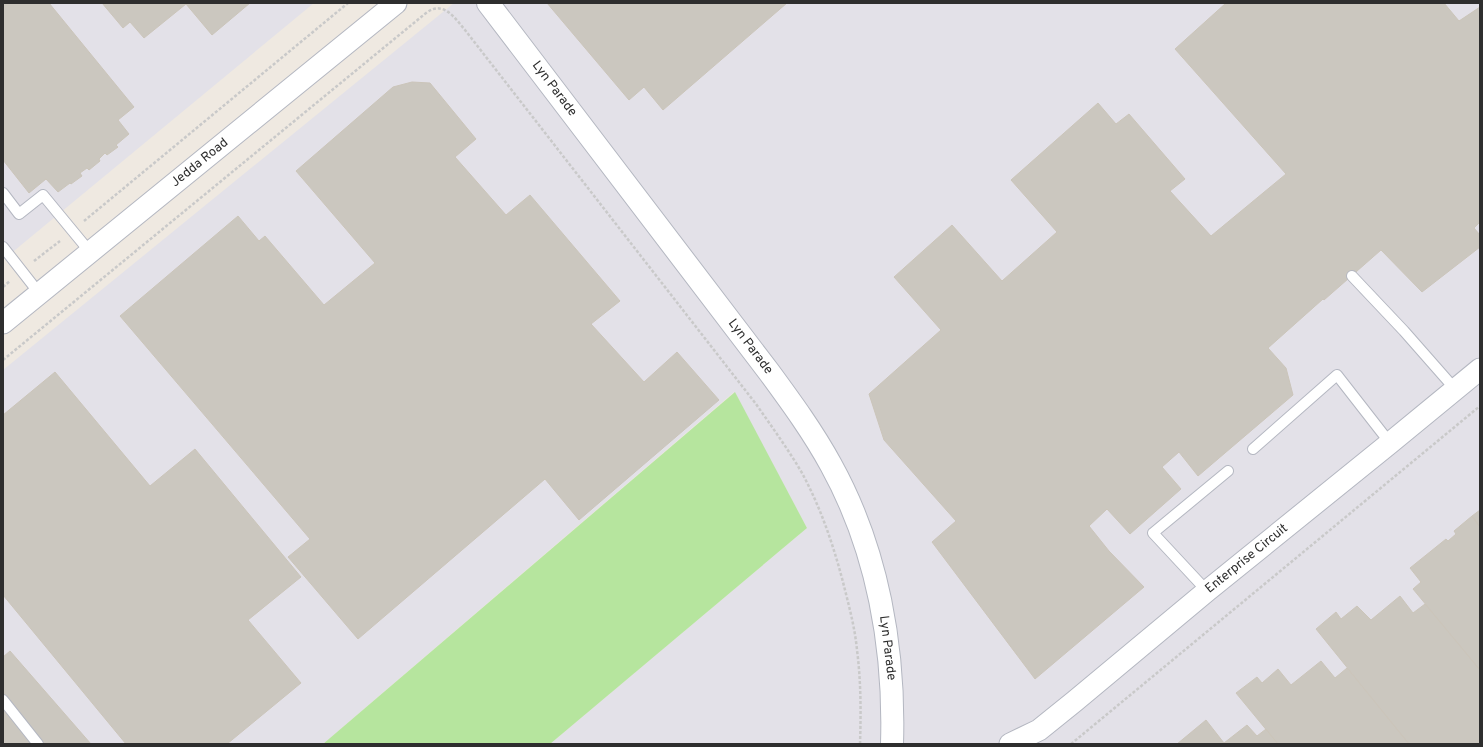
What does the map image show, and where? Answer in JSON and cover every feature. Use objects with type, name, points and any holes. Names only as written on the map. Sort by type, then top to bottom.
[{"type":"street","name":"Jedda Road","points":[[3,322],[396,3]]},
{"type":"street","name":"Lyn Parade","points":[[488,3],[769,372],[805,421],[832,466],[856,517],[872,568],[884,617],[890,663],[893,705],[892,744]]},
{"type":"street","name":"Enterprise Circuit","points":[[1010,744],[1039,730],[1076,701],[1207,591],[1480,369]]},
{"type":"lane","points":[[3,193],[19,214],[43,195],[90,252]]},
{"type":"lane","points":[[3,247],[39,293]]},
{"type":"lane","points":[[1352,276],[1404,331],[1455,389]]},
{"type":"lane","points":[[1253,449],[1337,375],[1390,443]]},
{"type":"lane","points":[[1207,591],[1153,533],[1228,471]]},
{"type":"lane","points":[[3,700],[38,744]]},
{"type":"path","points":[[3,287],[348,3]]},
{"type":"path","points":[[3,360],[430,9],[439,7],[445,9],[451,13],[465,30],[752,398],[786,446],[802,473],[825,525],[838,564],[852,618],[857,649],[860,684],[860,744]]},
{"type":"path","points":[[1071,744],[1480,406]]},
{"type":"shaded area","points":[[3,3],[314,3],[3,260]]},
{"type":"shaded area","points":[[454,3],[1480,3],[1480,744],[550,744],[807,528],[734,392],[323,744],[3,744],[3,370]]},
{"type":"green space","points":[[735,392],[807,528],[550,744],[323,744]]},
{"type":"building","points":[[3,3],[49,3],[134,107],[118,120],[129,134],[116,145],[118,147],[107,155],[105,153],[99,159],[100,161],[89,170],[87,168],[80,173],[82,176],[58,192],[46,179],[29,193],[3,160]]},
{"type":"building","points":[[102,3],[250,3],[212,35],[186,4],[144,38],[130,22],[123,28]]},
{"type":"building","points":[[547,3],[787,3],[663,110],[644,87],[629,100]]},
{"type":"building","points":[[1226,3],[1444,3],[1459,21],[1480,7],[1480,222],[1474,228],[1480,235],[1480,247],[1422,292],[1381,250],[1268,348],[1286,368],[1293,395],[1198,476],[1179,452],[1162,467],[1181,489],[1130,534],[1107,509],[1089,526],[1109,551],[1144,587],[1035,679],[932,542],[956,521],[884,440],[869,394],[941,330],[894,277],[952,225],[1002,281],[1057,232],[1011,180],[1098,103],[1116,124],[1129,114],[1185,179],[1170,191],[1211,236],[1286,174],[1175,49]]},
{"type":"building","points":[[412,82],[430,83],[476,139],[455,157],[506,215],[530,195],[620,301],[591,324],[644,382],[677,352],[719,400],[579,520],[545,479],[358,639],[288,557],[310,539],[120,316],[238,216],[259,241],[265,236],[324,305],[375,263],[296,171],[393,87]]},
{"type":"building","points":[[55,372],[150,486],[195,449],[301,577],[248,620],[301,683],[227,744],[126,744],[3,595],[3,415]]},
{"type":"building","points":[[1480,510],[1480,527],[1472,516]]},
{"type":"building","points":[[1472,516],[1480,527],[1480,670],[1413,589],[1421,582],[1410,568],[1446,539],[1448,541],[1456,534],[1454,531]]},
{"type":"building","points":[[1400,596],[1413,613],[1425,604],[1480,670],[1480,744],[1409,744],[1316,629],[1336,612],[1341,619],[1357,606],[1371,620]]},
{"type":"building","points":[[10,651],[91,744],[3,744],[3,657]]},
{"type":"building","points":[[1321,661],[1335,678],[1347,668],[1409,744],[1278,744],[1236,693],[1257,677],[1262,683],[1278,669],[1291,685]]},
{"type":"building","points":[[1206,720],[1224,743],[1247,725],[1257,736],[1266,729],[1278,744],[1177,744]]}]
